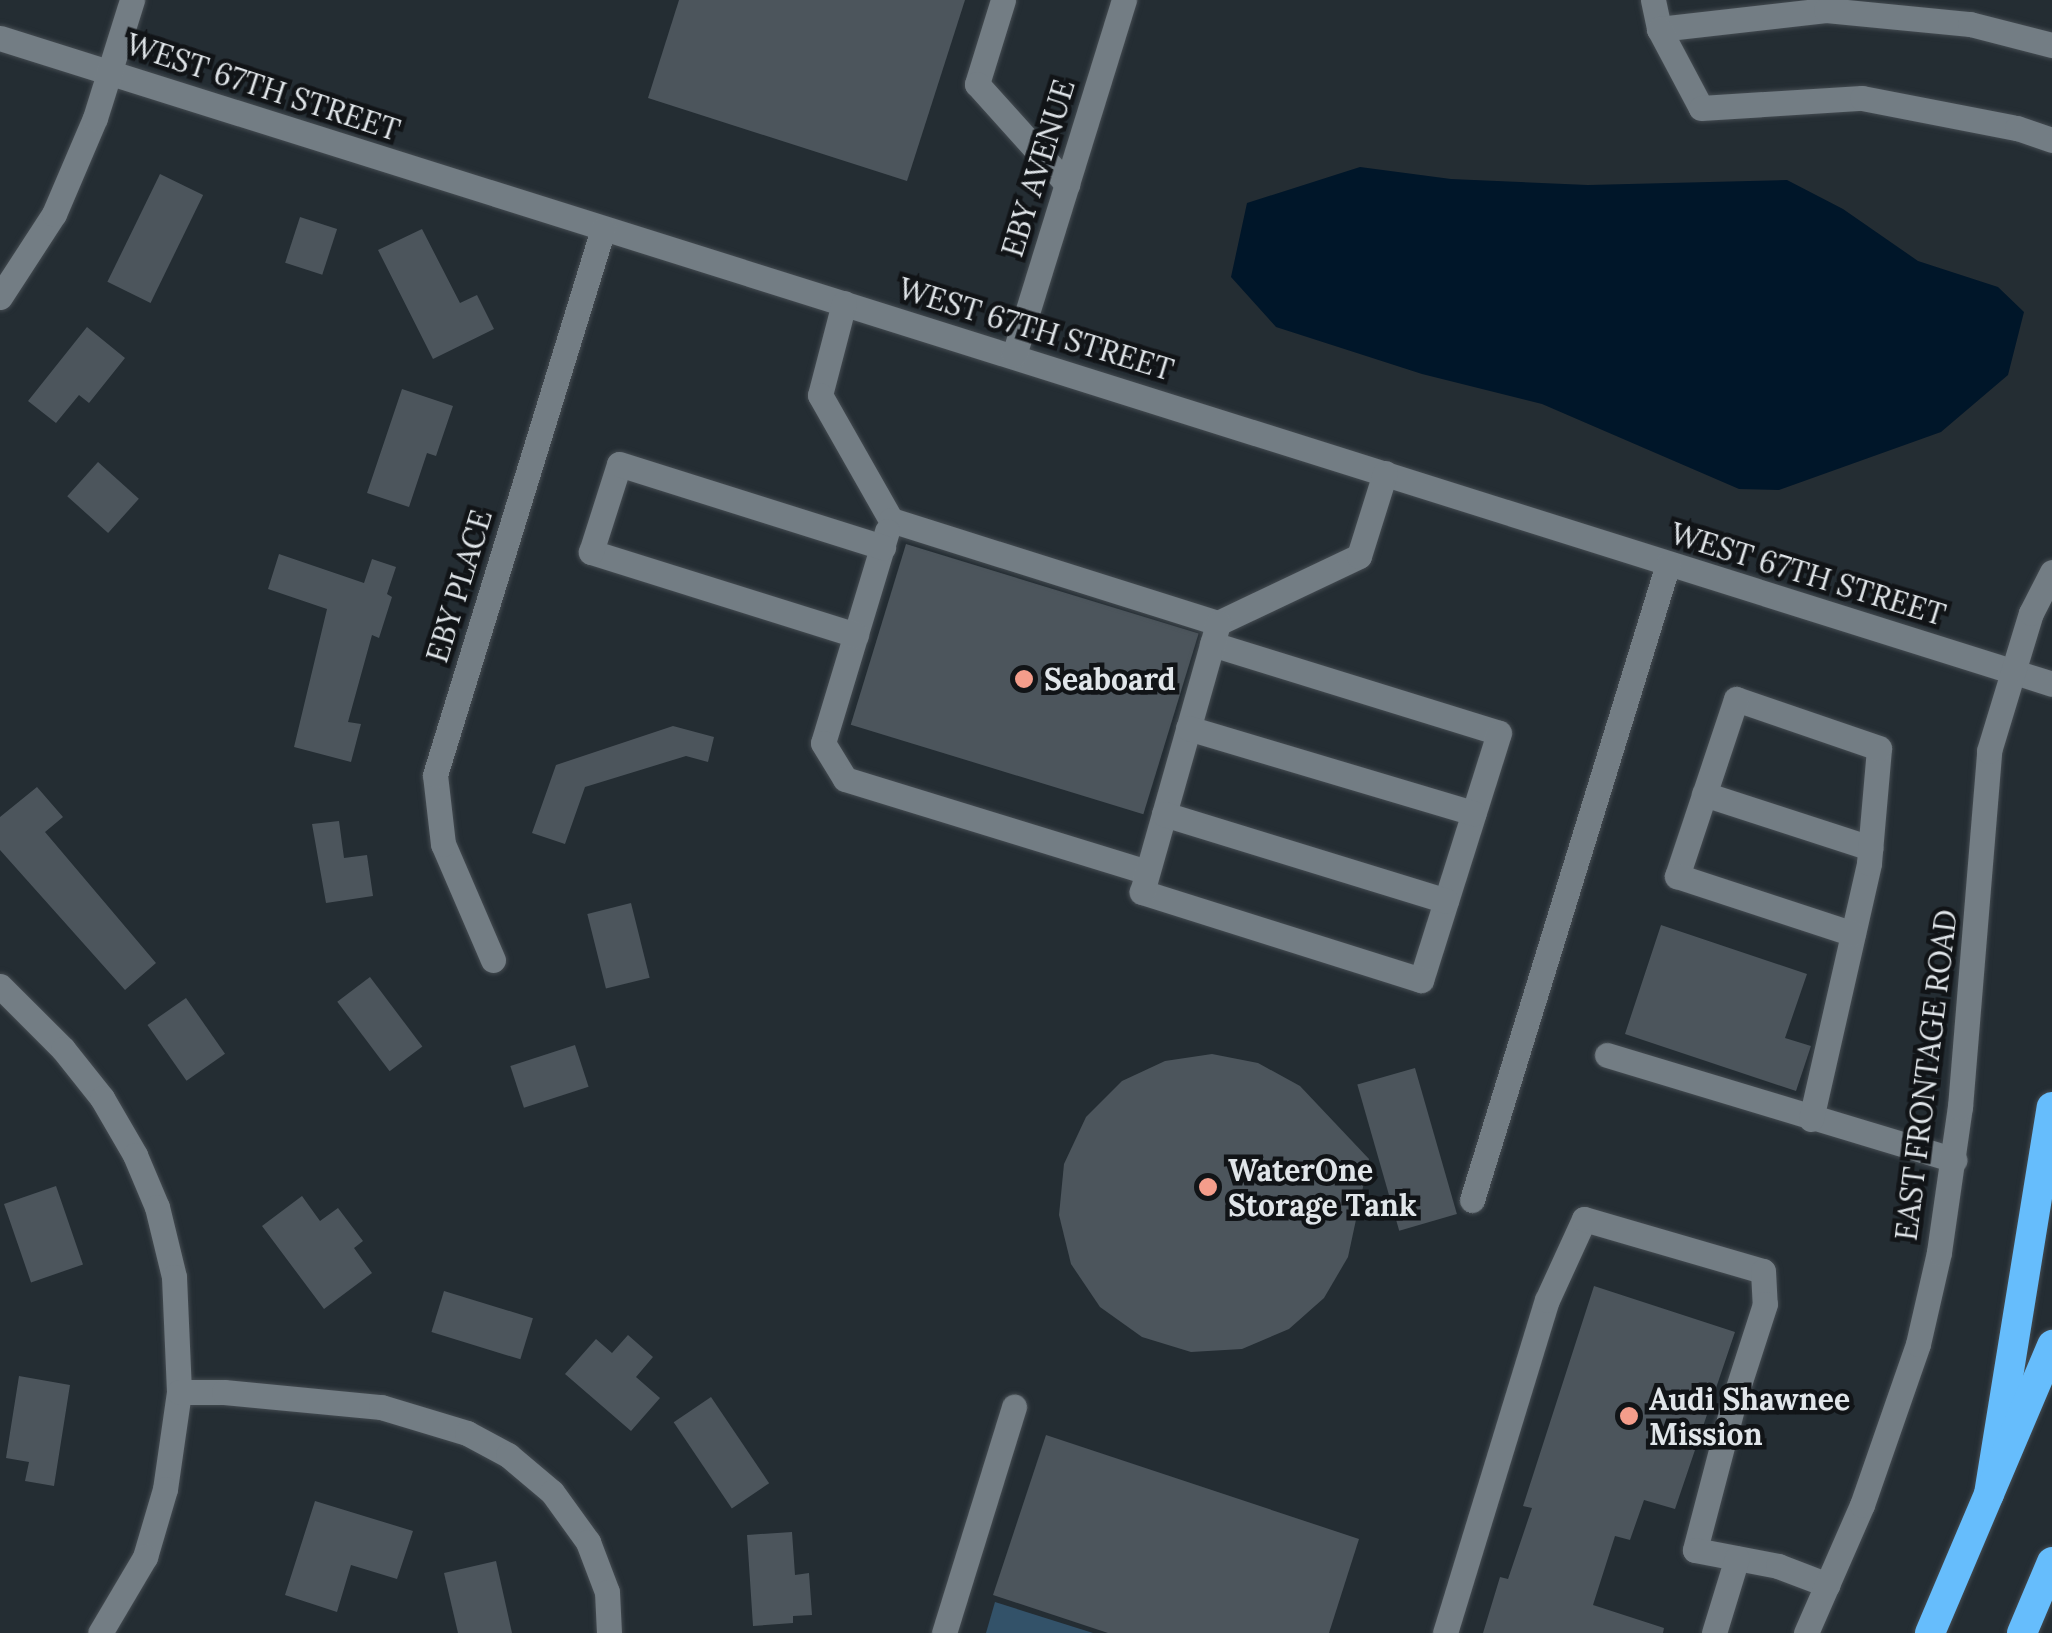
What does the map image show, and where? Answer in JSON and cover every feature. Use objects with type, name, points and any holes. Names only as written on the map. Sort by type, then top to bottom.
[{"type":"highway","points":[[1989,1494],[2052,1107]]},
{"type":"highway","points":[[1930,1633],[2052,1345]]},
{"type":"highway","points":[[2022,1633],[2052,1562]]},
{"type":"street","points":[[0,297],[54,214],[109,72],[132,0]]},
{"type":"street","points":[[1003,0],[977,84],[1067,184]]},
{"type":"street","name":"EBY AVENUE","points":[[1014,355],[1124,0]]},
{"type":"street","points":[[1653,0],[1660,29],[1701,108],[1862,98],[2016,128],[2052,140]]},
{"type":"street","points":[[1660,29],[1826,10],[1970,24],[2052,45]]},
{"type":"street","name":"WEST 67TH STREET","points":[[0,38],[2052,684]]},
{"type":"street","name":"EBY PLACE","points":[[493,960],[443,844],[435,775],[603,229]]},
{"type":"street","points":[[844,303],[820,395],[891,520],[1215,633],[1499,733],[1422,980],[1142,892],[1215,633],[1360,556],[1385,473]]},
{"type":"street","points":[[856,635],[591,552],[618,464],[882,547]]},
{"type":"street","points":[[891,520],[823,743],[845,779],[1147,872]]},
{"type":"street","points":[[1472,1200],[1668,564]]},
{"type":"street","name":"EAST FRONTAGE ROAD","points":[[1806,1633],[1862,1505],[1918,1344],[1954,1160],[1989,751],[2031,613],[2052,572]]},
{"type":"street","points":[[1811,1118],[1853,934],[1870,848],[1879,748],[1736,699],[1677,876],[1853,934]]},
{"type":"street","points":[[1188,728],[1474,813]]},
{"type":"street","points":[[1704,794],[1870,848]]},
{"type":"street","points":[[1164,814],[1446,901]]},
{"type":"street","points":[[0,986],[63,1049],[102,1098],[135,1155],[157,1207],[174,1277],[179,1392],[165,1489],[144,1557],[100,1633]]},
{"type":"street","points":[[1606,1055],[1954,1160]]},
{"type":"street","points":[[1445,1633],[1548,1300],[1584,1220],[1764,1270],[1765,1304],[1735,1398],[1695,1550],[1778,1566],[1828,1585]]},
{"type":"street","points":[[179,1392],[224,1392],[381,1407],[468,1434],[508,1455],[552,1492],[588,1542],[607,1592],[609,1633]]},
{"type":"street","points":[[944,1633],[1014,1407]]},
{"type":"street","points":[[1714,1633],[1737,1558]]},
{"type":"shaded area","points":[[1360,167],[1451,179],[1588,185],[1787,180],[1843,209],[1918,261],[1998,287],[2024,312],[2008,375],[1941,432],[1779,490],[1739,489],[1542,404],[1422,374],[1276,327],[1231,277],[1247,203]]},
{"type":"shaded area","points":[[995,1602],[1093,1633],[986,1633]]},
{"type":"building","points":[[679,0],[965,0],[907,181],[648,98]]},
{"type":"building","points":[[160,174],[203,195],[151,303],[107,282]]},
{"type":"building","points":[[300,217],[337,229],[322,275],[285,263]]},
{"type":"building","points":[[422,229],[460,303],[477,295],[494,329],[433,359],[378,250]]},
{"type":"building","points":[[87,327],[125,358],[89,403],[79,395],[56,423],[28,401]]},
{"type":"building","points":[[402,389],[453,406],[436,456],[427,453],[409,507],[367,493]]},
{"type":"building","points":[[98,462],[139,499],[108,533],[67,496]]},
{"type":"building","name":"Seaboard","points":[[906,544],[1199,633],[1143,814],[851,725]]},
{"type":"building","points":[[279,554],[364,583],[372,559],[396,567],[387,594],[392,597],[379,638],[372,635],[348,722],[361,724],[351,762],[294,747],[327,609],[268,589]]},
{"type":"building","points":[[673,726],[714,737],[708,762],[686,756],[585,787],[565,844],[532,833],[556,765]]},
{"type":"building","points":[[37,787],[63,817],[45,832],[156,963],[125,990],[0,850],[0,817]]},
{"type":"building","points":[[339,821],[344,858],[367,855],[373,896],[326,903],[312,824]]},
{"type":"building","points":[[631,903],[650,978],[606,989],[587,914]]},
{"type":"building","points":[[1661,925],[1807,974],[1785,1038],[1811,1046],[1796,1091],[1625,1034]]},
{"type":"building","points":[[370,977],[422,1046],[390,1071],[337,1002]]},
{"type":"building","points":[[186,998],[225,1054],[187,1081],[147,1025]]},
{"type":"building","points":[[575,1045],[589,1087],[524,1108],[510,1066]]},
{"type":"building","name":"WaterOne Storage Tank","points":[[1212,1054],[1258,1063],[1300,1086],[1369,1159],[1348,1257],[1324,1298],[1289,1329],[1242,1349],[1191,1352],[1142,1337],[1100,1307],[1071,1264],[1059,1215],[1064,1164],[1086,1117],[1122,1081],[1165,1061]]},
{"type":"building","points":[[1415,1068],[1457,1214],[1399,1231],[1357,1085]]},
{"type":"building","points":[[56,1186],[83,1264],[31,1282],[4,1204]]},
{"type":"building","points":[[302,1196],[320,1221],[338,1208],[363,1241],[354,1248],[372,1273],[324,1309],[262,1226]]},
{"type":"building","name":"Audi Shawnee Mission","points":[[1594,1286],[1735,1332],[1675,1509],[1644,1500],[1630,1540],[1615,1536],[1593,1605],[1664,1628],[1663,1633],[1483,1633],[1500,1577],[1508,1579],[1532,1508],[1523,1506]]},
{"type":"building","points":[[444,1291],[533,1318],[520,1359],[431,1332]]},
{"type":"building","points":[[628,1335],[653,1357],[636,1377],[660,1398],[631,1431],[565,1374],[596,1339],[612,1353]]},
{"type":"building","points":[[19,1376],[70,1385],[54,1486],[25,1481],[29,1462],[6,1458]]},
{"type":"building","points":[[711,1397],[769,1483],[732,1508],[674,1422]]},
{"type":"building","points":[[1046,1435],[1359,1539],[1329,1633],[1108,1633],[993,1595]]},
{"type":"building","points":[[315,1501],[413,1531],[397,1579],[351,1565],[337,1612],[285,1595]]},
{"type":"building","points":[[792,1532],[795,1575],[809,1573],[812,1615],[793,1616],[793,1623],[753,1626],[747,1535]]},
{"type":"building","points":[[496,1561],[512,1633],[458,1633],[444,1573]]},
{"type":"place","name":"Seaboard","points":[[1024,679]]},
{"type":"place","name":"WaterOne Storage Tank","points":[[1208,1187]]},
{"type":"place","name":"Audi Shawnee Mission","points":[[1629,1416]]}]
